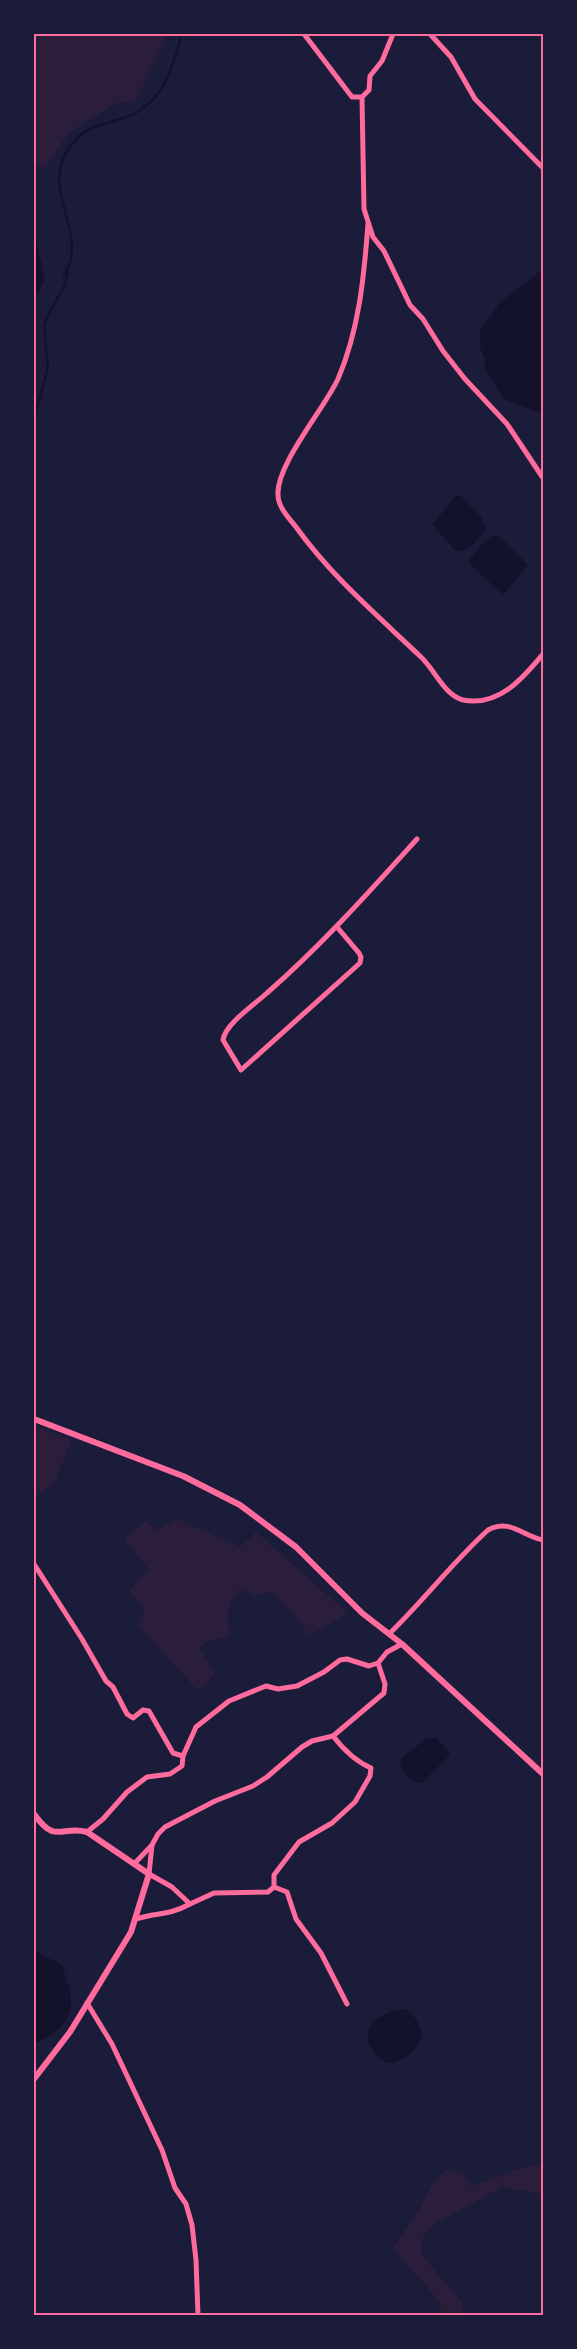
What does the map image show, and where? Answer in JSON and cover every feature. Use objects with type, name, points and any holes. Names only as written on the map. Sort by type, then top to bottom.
[{"type":"street","points":[[304,34],[352,97],[362,97],[369,90],[370,76],[382,60],[393,34]]},
{"type":"street","points":[[430,34],[451,57],[475,99],[543,168]]},
{"type":"street","points":[[362,97],[364,208],[373,237],[384,251],[410,305],[423,319],[442,351],[507,424],[543,478]]},
{"type":"street","points":[[368,224],[360,300],[353,337],[337,380],[278,480],[279,501],[298,530],[332,574],[422,658],[452,695],[463,700],[473,700],[502,694],[524,678],[543,654]]},
{"type":"street","points":[[337,927],[359,953],[360,963],[241,1070],[223,1040],[229,1027],[283,980],[337,927],[417,840]]},
{"type":"street","points":[[34,1419],[183,1476],[240,1505],[296,1547],[362,1613],[402,1644],[543,1774]]},
{"type":"street","points":[[388,1634],[488,1530],[502,1525],[543,1540]]},
{"type":"street","points":[[34,1564],[82,1638],[106,1681],[113,1687],[126,1714],[133,1718],[143,1710],[149,1712],[173,1753],[183,1756]]},
{"type":"street","points":[[87,1832],[103,1819],[127,1792],[147,1777],[170,1774],[182,1766],[183,1756],[196,1727],[229,1701],[266,1686],[278,1689],[297,1686],[324,1672],[340,1660],[347,1659],[369,1666],[378,1663],[386,1652],[402,1644]]},
{"type":"street","points":[[134,1864],[152,1846],[158,1834],[165,1827],[216,1801],[254,1786],[302,1746],[312,1741],[332,1736],[384,1693],[385,1684],[378,1663]]},
{"type":"street","points":[[274,1887],[274,1874],[299,1842],[345,1813],[355,1802],[370,1776],[371,1768],[362,1764],[342,1748],[332,1736]]},
{"type":"street","points":[[34,1814],[47,1829],[58,1834],[75,1830],[87,1832],[148,1874],[172,1887],[190,1904]]},
{"type":"street","points":[[34,2079],[70,2032],[132,1932],[148,1874],[152,1846]]},
{"type":"street","points":[[136,1919],[147,1915],[175,1912],[214,1893],[268,1892],[274,1887]]},
{"type":"street","points":[[274,1887],[287,1892],[296,1920],[321,1953],[347,2004]]},
{"type":"street","points":[[87,2003],[112,2044],[162,2150],[175,2188],[186,2204],[192,2225],[196,2260],[198,2315]]},
{"type":"shaded area","points":[[34,34],[168,34],[136,100],[115,104],[69,132],[44,169],[34,164]]},
{"type":"shaded area","points":[[34,230],[45,280],[34,299]]},
{"type":"shaded area","points":[[543,269],[543,414],[504,399],[485,369],[485,360],[480,347],[480,332],[483,324],[492,315],[499,303]]},
{"type":"shaded area","points":[[456,496],[461,496],[481,517],[486,527],[474,544],[460,551],[456,551],[432,525]]},
{"type":"shaded area","points":[[493,535],[498,535],[528,565],[503,595],[471,565],[469,560],[479,547]]},
{"type":"shaded area","points":[[34,1425],[72,1440],[55,1482],[34,1498]]},
{"type":"shaded area","points":[[178,1519],[240,1547],[256,1532],[348,1613],[308,1636],[296,1615],[271,1592],[255,1596],[241,1589],[233,1599],[228,1611],[228,1624],[231,1636],[208,1641],[199,1648],[215,1674],[198,1691],[138,1625],[145,1610],[129,1590],[149,1570],[124,1539],[146,1521],[156,1530]]},
{"type":"shaded area","points":[[436,1738],[450,1755],[423,1782],[417,1783],[403,1770],[401,1758],[426,1739]]},
{"type":"shaded area","points":[[34,1951],[62,1965],[71,1996],[71,2008],[60,2028],[41,2041],[34,2043]]},
{"type":"shaded area","points":[[406,2009],[413,2015],[421,2028],[422,2035],[420,2041],[412,2053],[393,2063],[387,2063],[378,2057],[370,2046],[368,2031],[372,2024],[383,2015]]},
{"type":"shaded area","points":[[531,2165],[543,2167],[543,2194],[503,2187],[434,2224],[421,2240],[421,2254],[463,2303],[463,2315],[441,2315],[440,2302],[396,2252],[394,2246],[418,2212],[434,2181],[446,2170],[462,2172],[471,2186]]},
{"type":"waterway","points":[[34,419],[48,367],[44,327],[46,319],[64,287],[68,272],[64,276],[71,258],[70,232],[60,192],[59,178],[61,165],[67,151],[83,133],[139,111],[156,96],[168,77],[182,34]]}]
